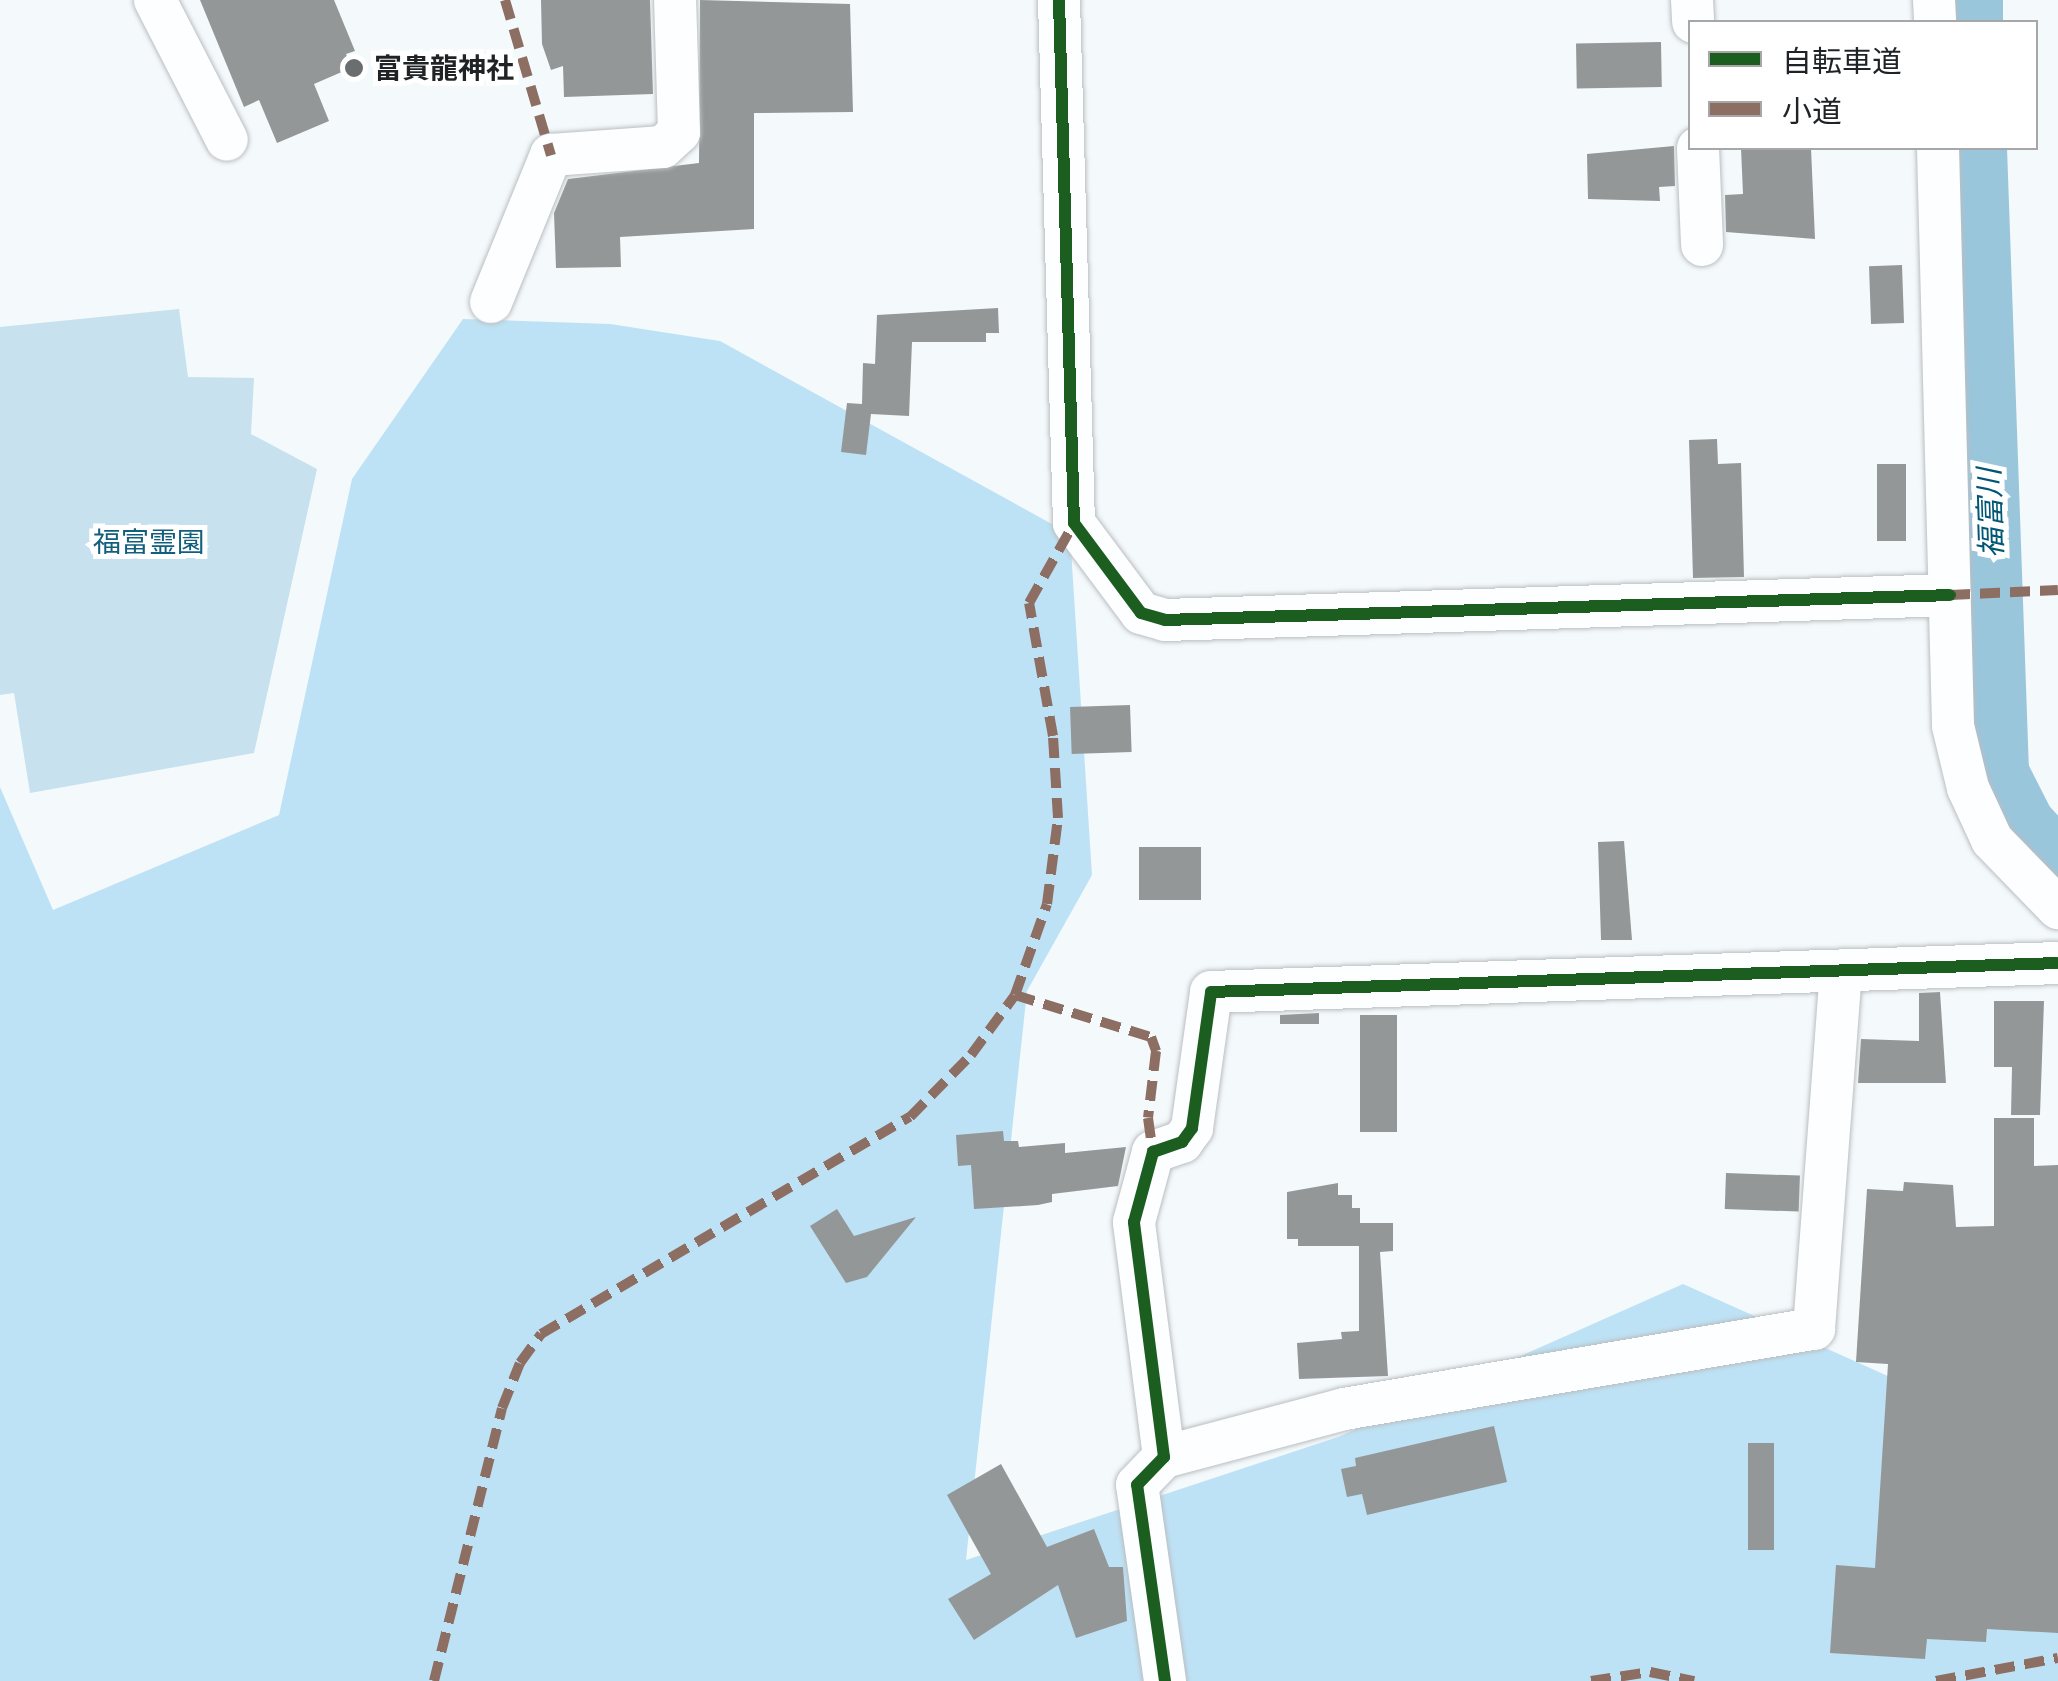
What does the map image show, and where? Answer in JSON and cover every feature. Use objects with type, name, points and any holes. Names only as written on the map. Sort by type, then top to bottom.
[{"type":"street","points":[[155,0],[227,140]]},
{"type":"street","points":[[491,302],[551,155],[662,147],[679,132],[675,0]]},
{"type":"street","points":[[1059,0],[1074,523],[1141,613],[1165,620],[1950,595]]},
{"type":"street","points":[[1698,150],[1702,245]]},
{"type":"street","points":[[1938,150],[1954,726],[1968,788],[1992,840],[2058,908]]},
{"type":"street","points":[[1164,1457],[1134,1222],[1153,1152],[1182,1142],[1192,1128],[1211,992],[2058,962]]},
{"type":"street","points":[[1165,1681],[1137,1486],[1164,1457],[1344,1409],[1814,1329],[1840,971]]},
{"type":"green space","name":"福富霊園","points":[[179,309],[188,377],[254,378],[251,434],[317,469],[254,753],[30,793],[14,693],[0,695],[0,327]]},
{"type":"shaded area","points":[[463,319],[610,324],[720,341],[1070,534],[1092,875],[1027,991],[966,1560],[1338,1437],[1683,1284],[2006,1429],[2058,1465],[2058,1681],[0,1681],[0,787],[53,910],[279,815],[352,479]]},
{"type":"building","points":[[200,0],[334,0],[355,51],[346,54],[351,68],[314,84],[329,121],[277,143],[259,100],[244,107]]},
{"type":"building","points":[[541,0],[650,0],[653,94],[564,97],[563,66],[551,70],[542,44]]},
{"type":"building","points":[[700,0],[850,4],[853,112],[754,113],[754,229],[620,237],[621,267],[556,268],[554,213],[568,179],[699,163]]},
{"type":"building","points":[[1661,42],[1662,87],[1577,88],[1576,43]]},
{"type":"building","points":[[1674,146],[1675,186],[1659,187],[1660,201],[1588,199],[1587,154]]},
{"type":"building","points":[[1741,150],[1811,150],[1815,239],[1726,232],[1725,195],[1743,194]]},
{"type":"building","points":[[1902,265],[1904,323],[1871,324],[1869,266]]},
{"type":"building","points":[[998,308],[999,333],[986,333],[986,342],[912,342],[909,416],[871,414],[866,455],[841,452],[847,403],[862,404],[863,363],[875,364],[877,315]]},
{"type":"building","points":[[1717,439],[1718,464],[1741,463],[1744,577],[1693,578],[1689,440]]},
{"type":"building","points":[[1877,464],[1906,464],[1906,541],[1877,541]]},
{"type":"building","points":[[1130,705],[1132,752],[1072,754],[1070,707]]},
{"type":"building","points":[[1624,841],[1632,940],[1601,940],[1598,842]]},
{"type":"building","points":[[1139,847],[1201,847],[1201,900],[1139,900]]},
{"type":"building","points":[[1940,992],[1946,1083],[1858,1083],[1861,1039],[1919,1041],[1919,993]]},
{"type":"building","points":[[1994,1001],[2044,1001],[2040,1115],[2011,1115],[2012,1067],[1994,1067]]},
{"type":"building","points":[[1319,1013],[1319,1024],[1280,1024],[1280,1015]]},
{"type":"building","points":[[1360,1015],[1397,1015],[1397,1132],[1360,1132]]},
{"type":"building","points":[[1994,1118],[2034,1118],[2034,1166],[2058,1165],[2058,1633],[1987,1629],[1986,1642],[1927,1639],[1925,1659],[1830,1653],[1836,1565],[1875,1568],[1888,1364],[1856,1362],[1867,1189],[1903,1191],[1904,1182],[1953,1185],[1956,1227],[1994,1226]]},
{"type":"building","points":[[1003,1131],[1004,1141],[1018,1141],[1019,1147],[1065,1143],[1065,1153],[1126,1147],[1118,1186],[1052,1194],[1052,1202],[1038,1205],[974,1209],[971,1165],[958,1166],[956,1135]]},
{"type":"building","points":[[1726,1173],[1800,1176],[1799,1212],[1725,1209]]},
{"type":"building","points":[[1338,1183],[1338,1195],[1352,1195],[1352,1208],[1360,1208],[1360,1223],[1393,1223],[1393,1251],[1380,1252],[1388,1376],[1299,1379],[1297,1343],[1342,1339],[1341,1332],[1359,1331],[1359,1246],[1298,1246],[1298,1239],[1287,1239],[1287,1192]]},
{"type":"building","points":[[837,1209],[854,1236],[916,1217],[867,1277],[846,1283],[810,1226]]},
{"type":"building","points":[[1494,1426],[1507,1482],[1367,1515],[1362,1494],[1347,1497],[1341,1469],[1356,1466],[1355,1458]]},
{"type":"building","points":[[1748,1443],[1774,1443],[1774,1550],[1748,1550]]},
{"type":"building","points":[[1001,1464],[1047,1547],[1094,1529],[1109,1567],[1123,1567],[1127,1621],[1076,1638],[1058,1585],[974,1640],[948,1599],[991,1574],[947,1495]]},
{"type":"waterway","name":"福富川","points":[[1973,0],[1973,20]]},
{"type":"waterway","name":"福富川","points":[[1977,150],[1999,773],[2025,824],[2058,860]]},
{"type":"marked path","points":[[505,0],[551,155]]},
{"type":"marked path","points":[[434,1681],[502,1408],[520,1363],[541,1334],[910,1117],[971,1055],[1015,995],[1047,904],[1058,818],[1053,736],[1029,603],[1074,523]]},
{"type":"marked path","points":[[1950,595],[2058,590]]},
{"type":"marked path","points":[[1015,995],[1151,1037],[1156,1051],[1148,1118],[1153,1152]]},
{"type":"marked path","points":[[1936,1681],[2058,1658]]},
{"type":"marked path","points":[[1591,1681],[1650,1672],[1694,1681]]},
{"type":"cycle path","points":[[1059,0],[1074,523],[1141,613],[1165,620],[1950,595]]},
{"type":"cycle path","points":[[1165,1681],[1137,1485],[1164,1457],[1134,1222],[1153,1152],[1182,1142],[1192,1128],[1211,992],[2058,963]]},
{"type":"place","name":"富貴龍神社","points":[[354,68]]}]
